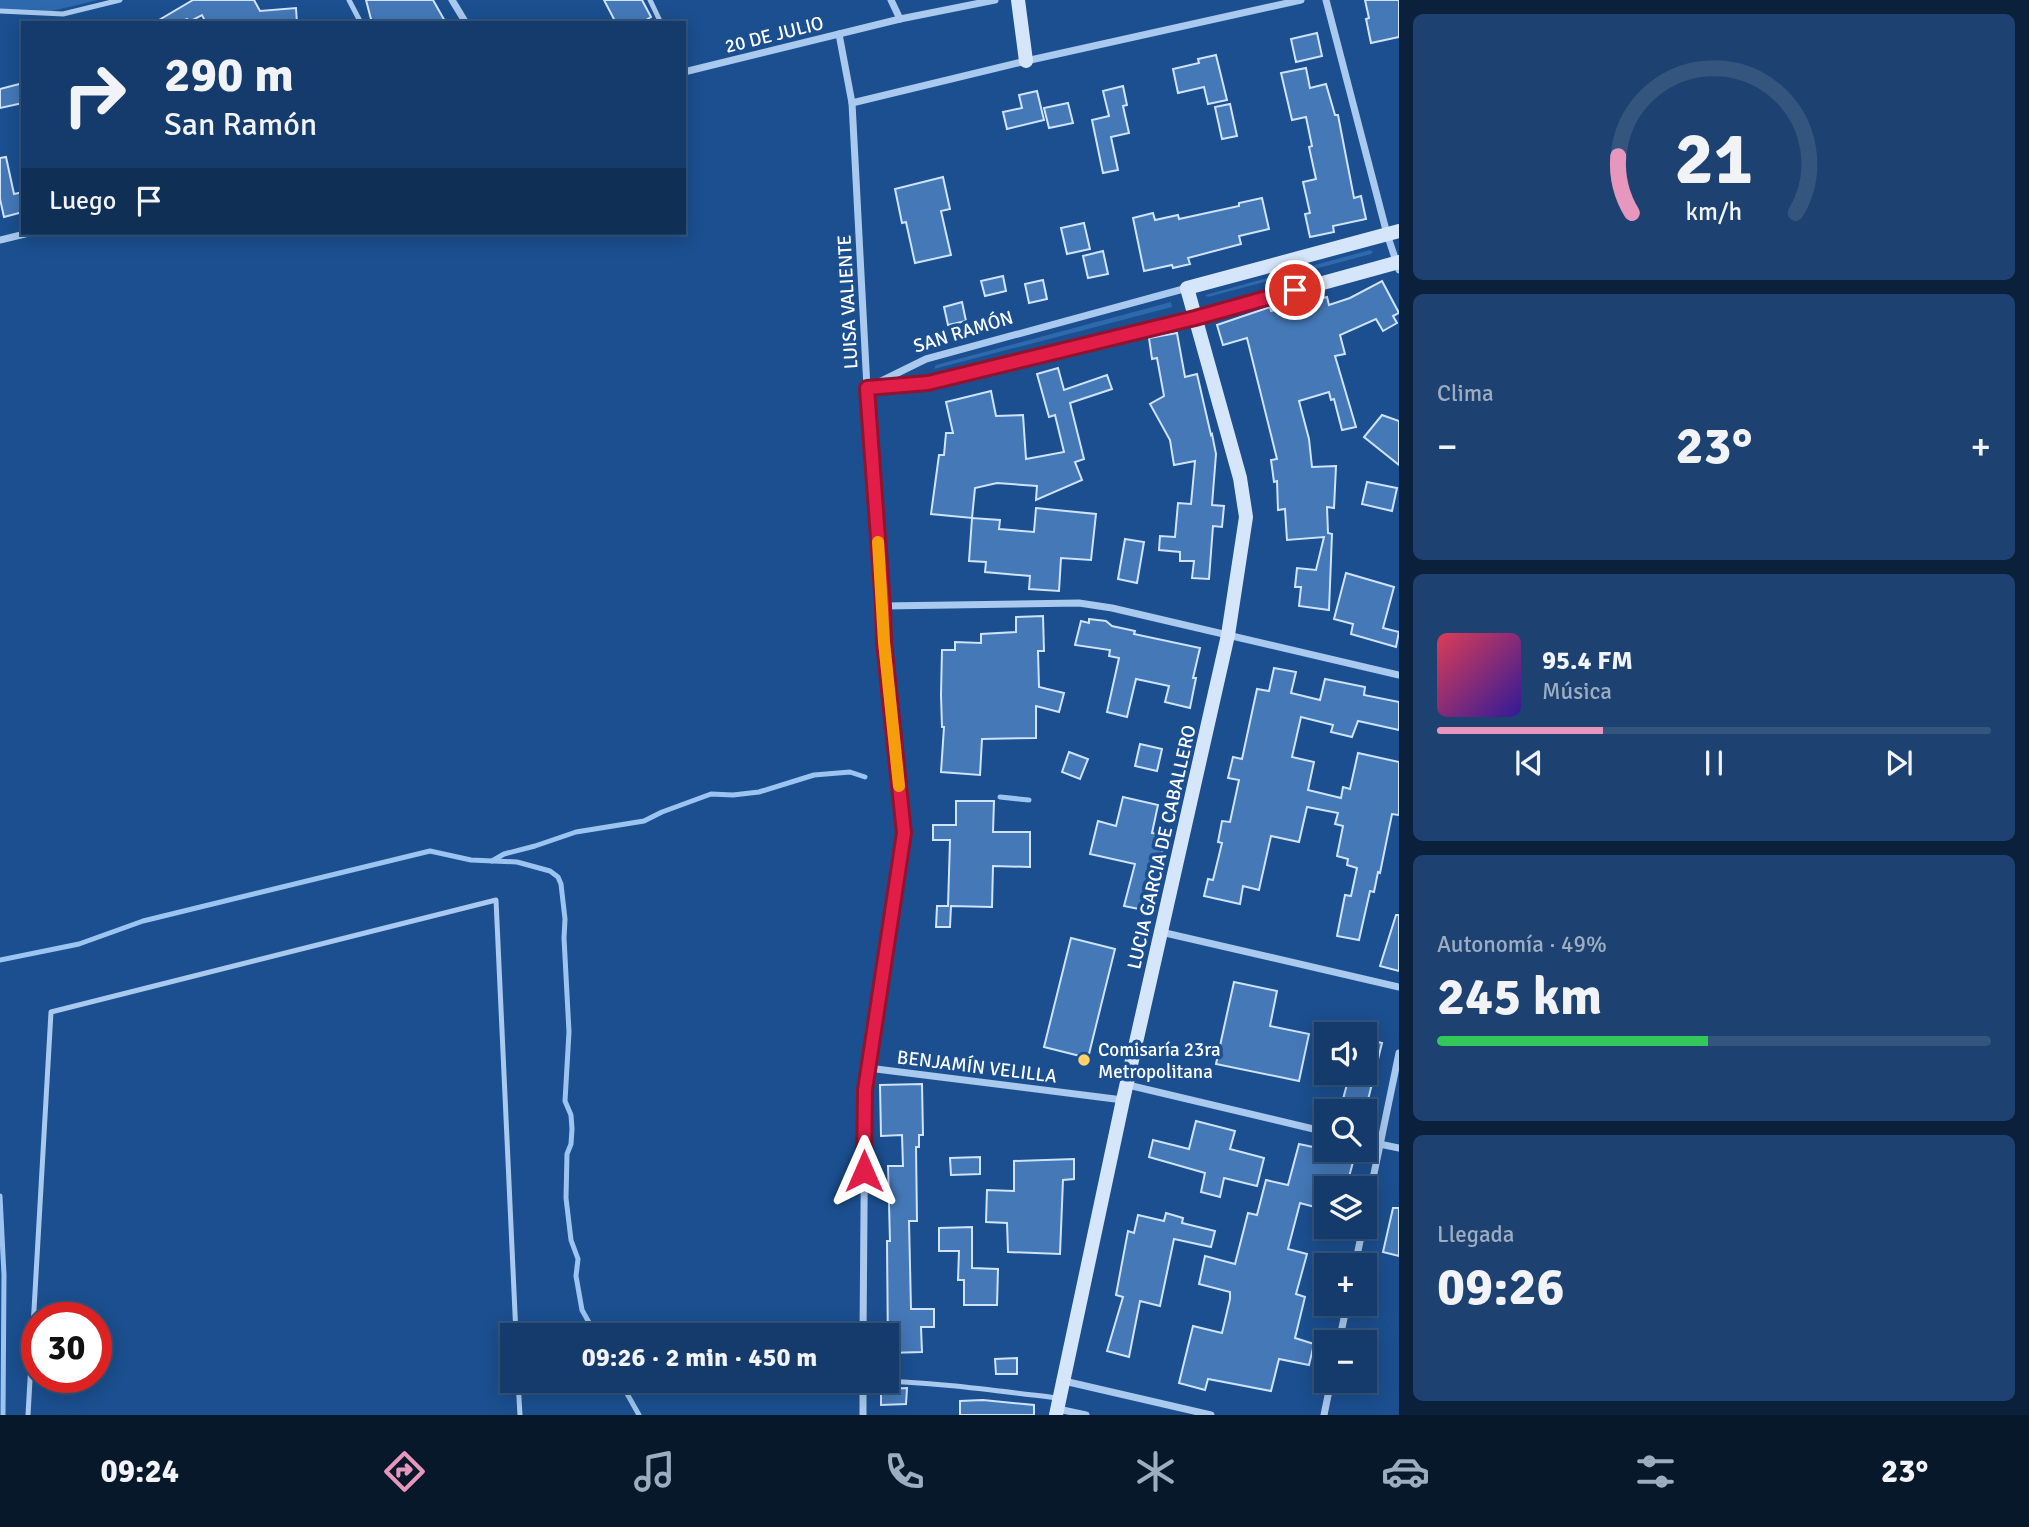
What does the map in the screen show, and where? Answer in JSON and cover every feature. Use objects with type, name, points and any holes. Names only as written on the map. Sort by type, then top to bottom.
[{"type":"street","points":[[452,0],[465,21]]},
{"type":"street","points":[[891,0],[900,19]]},
{"type":"street","name":"20 DE JULIO","points":[[686,71],[900,19],[995,0]]},
{"type":"street","points":[[1018,0],[1026,61]]},
{"type":"street","points":[[852,103],[1301,0]]},
{"type":"street","points":[[1325,0],[1393,233],[1398,265]]},
{"type":"street","name":"LUISA VALIENTE","points":[[839,34],[852,103],[884,642],[904,833],[865,1090],[863,1323]]},
{"type":"street","name":"SAN RAMÓN","points":[[867,388],[926,359],[1393,233]]},
{"type":"street","points":[[0,240],[21,235]]},
{"type":"street","name":"SAN RAMÓN","points":[[867,388],[928,383],[1398,265]]},
{"type":"street","name":"LUCIA GARCIA DE CABALLERO","points":[[1058,1407],[1123,1100],[1228,635],[1246,517],[1240,478],[1188,288]]},
{"type":"street","points":[[883,606],[1079,603],[1112,608],[1399,675]]},
{"type":"street","points":[[1161,932],[1399,987]]},
{"type":"street","points":[[1374,1176],[1399,1053]]},
{"type":"street","name":"BENJAMÍN VELILLA","points":[[868,1068],[1123,1100]]},
{"type":"street","points":[[1128,1085],[1314,1129]]},
{"type":"street","points":[[1377,1144],[1399,1148]]},
{"type":"street","points":[[1064,1381],[1211,1415]]},
{"type":"street","points":[[863,1393],[863,1415]]},
{"type":"street","points":[[1324,1415],[1329,1393]]},
{"type":"street","points":[[1058,1407],[1086,1415]]},
{"type":"lane","points":[[0,11],[63,14],[120,0]]},
{"type":"lane","points":[[349,0],[360,21]]},
{"type":"lane","points":[[650,0],[661,21]]},
{"type":"lane","points":[[28,1415],[51,1012],[496,900],[515,1323]]},
{"type":"lane","points":[[899,1381],[958,1385],[1058,1407]]},
{"type":"lane","points":[[519,1393],[520,1415]]},
{"type":"shaded area","points":[[0,0],[98,0],[35,15],[0,9]]},
{"type":"shaded area","points":[[1370,250],[1373,252],[1371,254],[1208,297],[1205,295]]},
{"type":"shaded area","points":[[1171,302],[1172,307],[934,369],[936,365]]},
{"type":"building","points":[[193,0],[254,0],[260,11],[296,8],[297,21],[205,21],[202,15],[191,21],[157,21]]},
{"type":"building","points":[[366,0],[433,0],[445,21],[371,21]]},
{"type":"building","points":[[604,0],[642,0],[651,17],[644,21],[615,21]]},
{"type":"building","points":[[1365,0],[1399,0],[1399,37],[1371,43]]},
{"type":"building","points":[[1317,33],[1322,56],[1296,62],[1291,39]]},
{"type":"building","points":[[1216,55],[1227,100],[1208,104],[1204,87],[1178,93],[1173,69],[1199,63],[1198,59]]},
{"type":"building","points":[[1306,68],[1310,88],[1326,84],[1335,115],[1338,115],[1354,198],[1361,196],[1366,219],[1333,226],[1334,232],[1310,237],[1305,214],[1310,213],[1303,182],[1316,179],[1309,147],[1312,146],[1306,117],[1292,120],[1281,73]]},
{"type":"building","points":[[21,84],[21,103],[0,108],[0,89]]},
{"type":"building","points":[[1123,86],[1127,105],[1123,106],[1129,133],[1111,137],[1118,170],[1103,173],[1092,120],[1109,116],[1103,91]]},
{"type":"building","points":[[1037,91],[1044,120],[1007,129],[1003,112],[1022,108],[1019,95]]},
{"type":"building","points":[[1068,103],[1073,123],[1049,128],[1044,108]]},
{"type":"building","points":[[1230,104],[1237,136],[1222,139],[1215,107]]},
{"type":"building","points":[[6,157],[14,194],[21,192],[21,213],[4,217],[0,199],[0,158]]},
{"type":"building","points":[[943,177],[950,209],[941,211],[951,255],[915,263],[906,222],[902,223],[895,189]]},
{"type":"building","points":[[1262,198],[1269,229],[1239,236],[1241,244],[1188,258],[1190,264],[1144,271],[1133,218],[1153,213],[1155,220],[1178,215],[1179,219],[1239,206],[1239,203]]},
{"type":"building","points":[[1084,223],[1090,249],[1067,254],[1061,228]]},
{"type":"building","points":[[1103,251],[1108,274],[1088,278],[1083,256]]},
{"type":"building","points":[[1003,276],[1006,291],[985,296],[981,281]]},
{"type":"building","points":[[1043,280],[1047,299],[1029,303],[1025,284]]},
{"type":"building","points":[[1382,281],[1399,313],[1393,316],[1397,323],[1383,331],[1376,319],[1340,335],[1345,354],[1335,356],[1356,427],[1342,430],[1334,399],[1331,400],[1329,392],[1299,401],[1309,439],[1312,467],[1336,466],[1334,508],[1327,507],[1328,533],[1332,534],[1329,610],[1299,606],[1301,587],[1295,587],[1297,568],[1316,570],[1324,537],[1287,540],[1285,509],[1278,510],[1277,481],[1274,482],[1271,460],[1277,459],[1247,338],[1223,345],[1217,325],[1270,307],[1271,311],[1327,297],[1329,305],[1350,298]]},
{"type":"building","points":[[962,302],[966,321],[948,325],[944,307]]},
{"type":"building","points":[[1177,333],[1185,377],[1197,374],[1212,434],[1216,454],[1212,505],[1224,506],[1222,527],[1213,526],[1209,579],[1192,578],[1194,561],[1180,561],[1180,552],[1159,550],[1160,536],[1175,537],[1178,503],[1191,504],[1195,461],[1174,465],[1170,440],[1150,404],[1164,396],[1157,358],[1152,359],[1149,338]]},
{"type":"building","points":[[1058,368],[1064,390],[1107,375],[1112,389],[1070,403],[1084,459],[1075,462],[1082,480],[1036,500],[1037,486],[997,483],[975,488],[972,518],[931,514],[939,455],[944,455],[946,433],[953,433],[946,402],[991,391],[996,416],[1023,415],[1026,459],[1064,452],[1055,415],[1049,417],[1037,374]]},
{"type":"building","points":[[1382,415],[1399,421],[1399,465],[1364,437]]},
{"type":"building","points":[[1367,482],[1397,488],[1392,511],[1362,504]]},
{"type":"building","points":[[1036,508],[1096,514],[1091,560],[1061,558],[1059,591],[1029,589],[1030,576],[985,572],[986,562],[969,561],[972,518],[1000,520],[999,529],[1034,532]]},
{"type":"building","points":[[1125,539],[1144,542],[1137,583],[1118,579]]},
{"type":"building","points":[[1346,573],[1394,587],[1383,628],[1399,632],[1396,647],[1351,634],[1353,624],[1334,619]]},
{"type":"building","points":[[1043,616],[1044,651],[1038,651],[1039,687],[1064,693],[1059,712],[1036,706],[1036,738],[982,739],[980,775],[941,772],[944,727],[941,695],[942,650],[955,650],[955,642],[981,643],[981,634],[1016,632],[1016,617]]},
{"type":"building","points":[[1089,619],[1106,621],[1112,626],[1135,631],[1134,634],[1200,648],[1190,708],[1165,702],[1169,686],[1136,679],[1127,717],[1107,712],[1119,658],[1109,656],[1110,650],[1075,645],[1081,621],[1089,623]]},
{"type":"building","points":[[1274,668],[1296,672],[1291,693],[1320,700],[1325,679],[1365,687],[1364,695],[1399,702],[1399,730],[1358,721],[1352,737],[1331,732],[1333,725],[1301,717],[1292,757],[1314,762],[1308,790],[1341,798],[1343,787],[1350,789],[1358,753],[1399,762],[1399,815],[1392,814],[1380,873],[1378,872],[1374,892],[1370,891],[1359,940],[1337,936],[1345,895],[1351,896],[1357,868],[1347,865],[1348,859],[1337,856],[1343,826],[1335,824],[1338,813],[1307,807],[1299,842],[1271,836],[1259,890],[1243,886],[1240,904],[1204,896],[1208,879],[1213,880],[1222,843],[1218,842],[1222,821],[1230,822],[1239,780],[1228,778],[1233,757],[1242,759],[1257,689],[1269,691]]},
{"type":"building","points":[[1140,744],[1162,749],[1157,771],[1135,766]]},
{"type":"building","points":[[1069,752],[1088,759],[1080,779],[1062,772]]},
{"type":"building","points":[[1123,797],[1158,805],[1152,833],[1166,836],[1161,858],[1157,857],[1144,910],[1124,906],[1135,864],[1090,854],[1098,821],[1116,826]]},
{"type":"building","points":[[956,801],[994,801],[993,832],[1030,832],[1030,867],[993,866],[992,907],[951,906],[950,927],[936,927],[937,906],[948,906],[950,840],[933,840],[933,825],[956,825]]},
{"type":"building","points":[[1396,915],[1399,915],[1399,971],[1380,966]]},
{"type":"building","points":[[1071,938],[1115,949],[1088,1058],[1044,1047]]},
{"type":"building","points":[[1234,982],[1277,991],[1270,1026],[1309,1034],[1299,1081],[1216,1064]]},
{"type":"building","points":[[1377,1042],[1382,1043],[1377,1063]]},
{"type":"building","points":[[922,1084],[923,1135],[919,1135],[919,1147],[916,1147],[917,1221],[909,1221],[911,1309],[934,1309],[934,1327],[921,1327],[922,1352],[899,1353],[899,1323],[888,1323],[887,1241],[890,1241],[888,1166],[903,1166],[902,1135],[881,1136],[880,1085]]},
{"type":"building","points":[[1347,1085],[1372,1085],[1368,1099],[1343,1099]]},
{"type":"building","points":[[1196,1121],[1235,1131],[1230,1149],[1264,1158],[1257,1186],[1224,1178],[1220,1197],[1201,1192],[1205,1173],[1149,1157],[1153,1140],[1189,1149]]},
{"type":"building","points":[[1299,1144],[1314,1147],[1314,1162],[1353,1162],[1349,1176],[1314,1176],[1314,1207],[1300,1203],[1288,1249],[1307,1254],[1296,1294],[1305,1297],[1295,1338],[1314,1344],[1309,1365],[1279,1359],[1271,1391],[1208,1379],[1205,1390],[1179,1383],[1193,1326],[1222,1333],[1230,1299],[1230,1292],[1199,1284],[1205,1256],[1235,1264],[1248,1213],[1257,1215],[1266,1180],[1288,1185]]},
{"type":"building","points":[[980,1157],[980,1174],[951,1175],[950,1158]]},
{"type":"building","points":[[1074,1159],[1074,1179],[1063,1180],[1060,1254],[1008,1252],[1007,1223],[986,1222],[987,1190],[1014,1191],[1014,1161]]},
{"type":"building","points":[[1393,1208],[1399,1208],[1399,1256],[1383,1252]]},
{"type":"building","points":[[1166,1213],[1183,1218],[1182,1223],[1215,1231],[1211,1247],[1174,1239],[1160,1306],[1140,1301],[1129,1357],[1107,1351],[1123,1297],[1116,1295],[1128,1231],[1134,1233],[1138,1215],[1164,1221]]},
{"type":"building","points":[[972,1227],[972,1268],[998,1269],[997,1305],[964,1305],[964,1280],[958,1280],[959,1251],[939,1251],[939,1228]]},
{"type":"building","points":[[1017,1358],[1017,1374],[996,1374],[995,1359]]},
{"type":"building","points":[[899,1388],[907,1388],[906,1404],[881,1405],[881,1393],[899,1393]]},
{"type":"building","points":[[983,1400],[1034,1405],[1034,1415],[960,1415],[960,1401]]},
{"type":"waterway","points":[[492,861],[504,854],[576,832],[644,821],[711,794],[759,792],[814,775],[850,772],[865,777]]},
{"type":"waterway","points":[[1000,797],[1029,800]]},
{"type":"waterway","points":[[0,960],[79,944],[143,921],[430,851],[471,860],[517,862],[550,871],[558,877],[561,884],[565,919],[569,1032],[565,1101],[571,1115],[572,1129],[567,1154],[566,1198],[571,1240],[578,1259],[576,1276],[582,1310],[589,1323]]},
{"type":"waterway","points":[[0,1196],[4,1275],[3,1415]]},
{"type":"waterway","points":[[627,1393],[639,1415]]},
{"type":"slow traffic","points":[[878,542],[884,642],[899,786]]},
{"type":"place","name":"Comisaría 23ra Metropolitana","points":[[1084,1060]]},
{"type":"route","points":[[864,1171],[865,1090],[890,910],[904,833],[884,642],[867,388],[928,383],[1195,318],[1295,290]]}]
